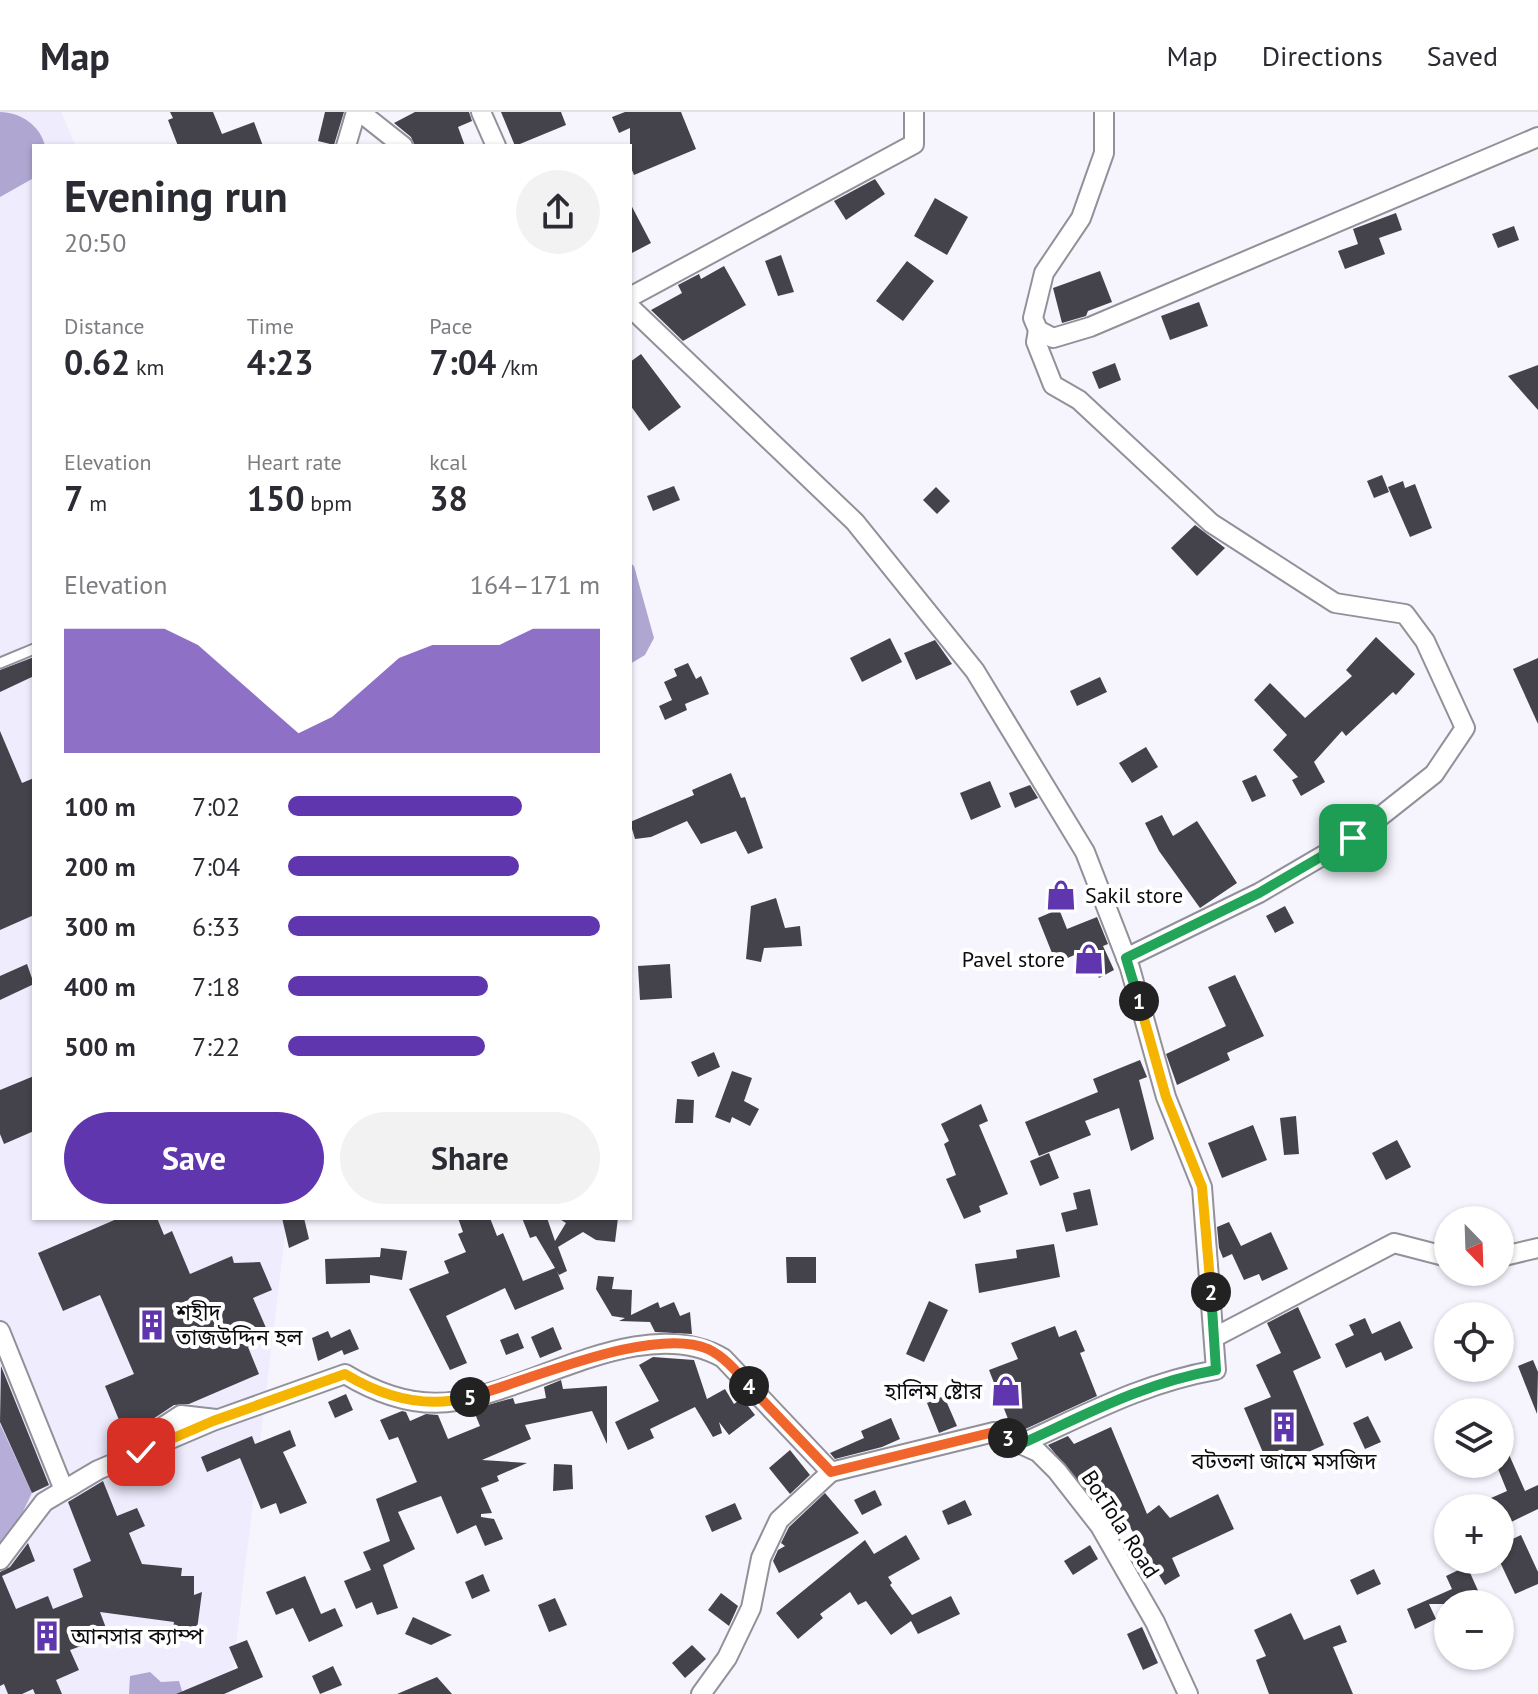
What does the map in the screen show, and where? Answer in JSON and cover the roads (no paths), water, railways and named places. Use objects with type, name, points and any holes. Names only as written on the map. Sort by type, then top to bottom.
[{"type":"street","points":[[347,144],[358,112],[400,144]]},
{"type":"street","points":[[481,112],[495,144]]},
{"type":"street","points":[[632,296],[914,144],[914,112]]},
{"type":"street","points":[[1104,112],[1104,153],[1081,218],[1044,273],[1033,318],[1038,330],[1036,342],[1053,385],[1079,400],[1211,523],[1335,603],[1405,614],[1425,641],[1465,728],[1434,774],[1353,838],[1259,893],[1126,958]]},
{"type":"street","points":[[1038,330],[1053,338],[1090,327],[1538,137]]},
{"type":"street","points":[[632,309],[855,522],[975,671],[1085,852],[1126,958],[1166,1097],[1202,1187],[1216,1370],[1172,1378],[1145,1388],[1021,1444]]},
{"type":"street","points":[[1215,1337],[1394,1243],[1434,1253]]},
{"type":"street","points":[[1514,1254],[1538,1248]]},
{"type":"street","points":[[0,1331],[64,1490]]},
{"type":"street","points":[[0,1560],[44,1502],[98,1470],[218,1420],[345,1374],[373,1391],[392,1397],[455,1401],[616,1352],[653,1344],[685,1343],[723,1358],[831,1472],[779,1520],[761,1558],[751,1608],[727,1658],[701,1694]]},
{"type":"street","name":"BotTola Road","points":[[831,1472],[994,1432],[1038,1452],[1100,1526],[1155,1622],[1188,1694]]},
{"type":"lane","points":[[0,663],[32,650]]},
{"type":"place","name":"Sakil store","points":[[1061,895]]},
{"type":"place","name":"Pavel store","points":[[1089,959]]},
{"type":"place","name":"শহীদ তাজউদ্দিন হল","points":[[152,1325]]},
{"type":"place","name":"হালিম ষ্টোর","points":[[1006,1391]]},
{"type":"place","name":"বটতলা জামে মসজিদ","points":[[1284,1427]]},
{"type":"place","name":"আনসার ক্যাম্প","points":[[47,1636]]}]
